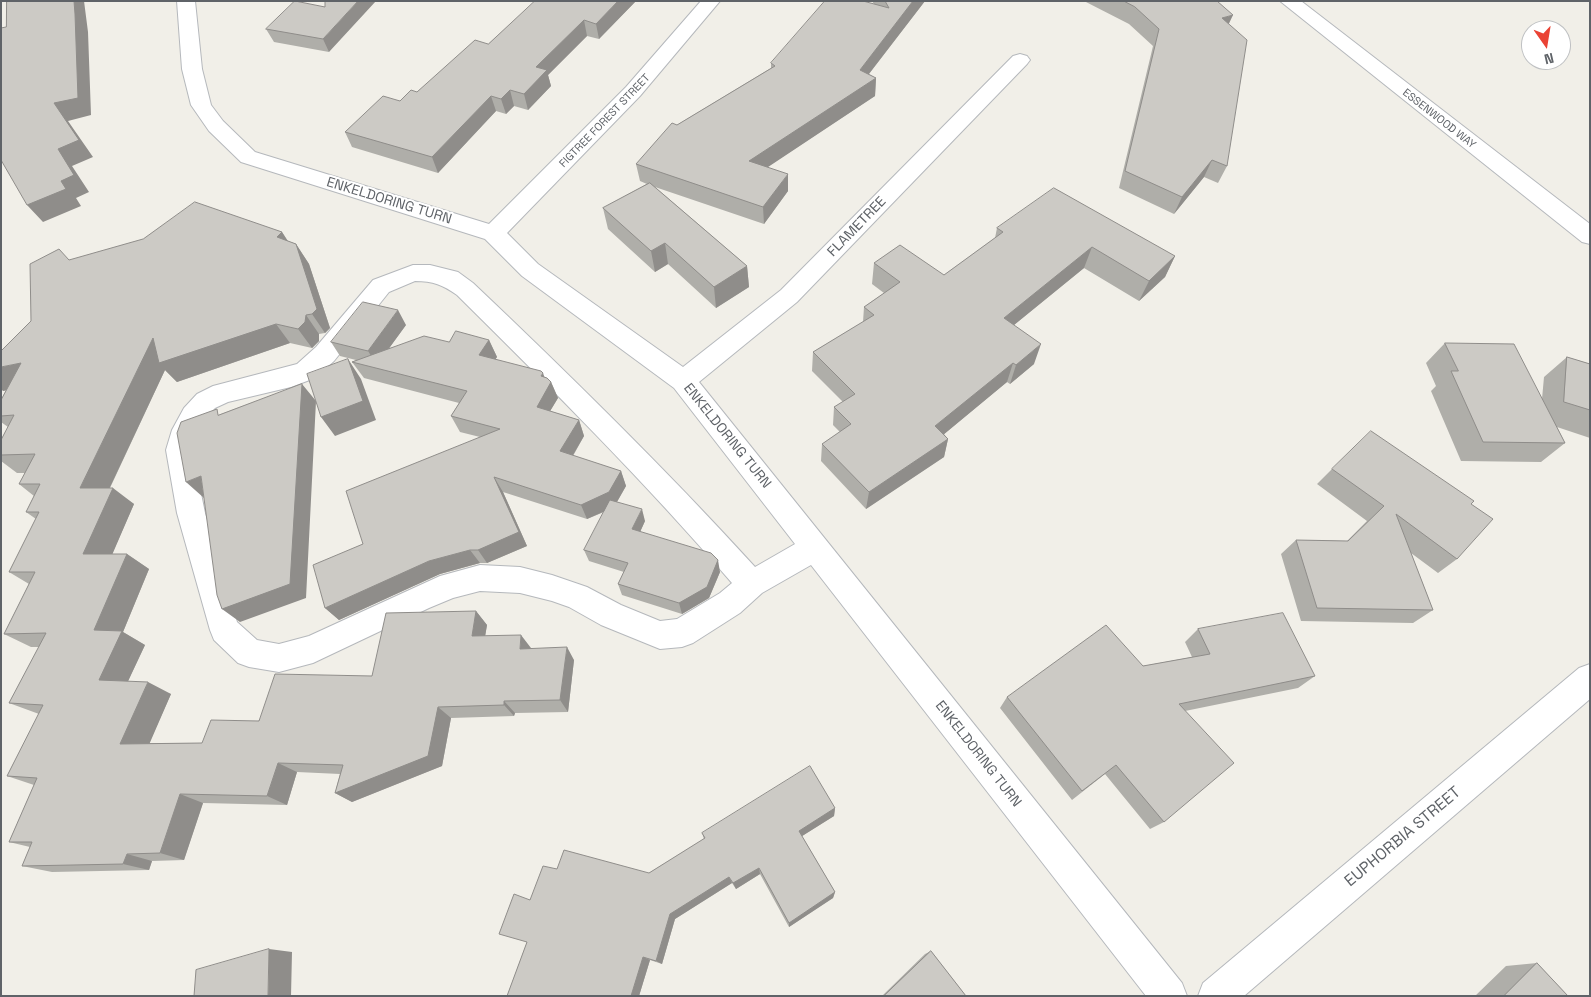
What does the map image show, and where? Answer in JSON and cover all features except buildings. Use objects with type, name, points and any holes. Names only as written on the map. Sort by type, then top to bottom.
[{"type":"street","name":"ENKELDORING TURN","points":[[186,1],[188,37],[196,87],[201,105],[218,128],[248,156],[493,233],[530,270],[683,381],[1169,996]]},
{"type":"street","name":"FIGTREE FOREST STREET","points":[[493,233],[579,150],[671,51],[711,1]]},
{"type":"street","name":"ESSENWOOD WAY","points":[[1289,1],[1590,236]]},
{"type":"street","name":"FLAMETREE","points":[[683,381],[789,296],[1020,60]]},
{"type":"street","points":[[752,584],[686,510],[557,378],[465,289],[450,278],[430,273],[413,273],[382,286],[325,354],[306,371],[291,377],[222,392],[206,401],[194,415],[185,430],[179,450],[191,513],[225,630],[249,653],[279,658],[313,649],[450,585],[480,578],[520,580],[552,588],[578,596],[611,615],[660,635],[682,633],[730,603],[752,584],[815,548]]},
{"type":"street","name":"EUPHORBIA STREET","points":[[1216,996],[1590,679]]}]
